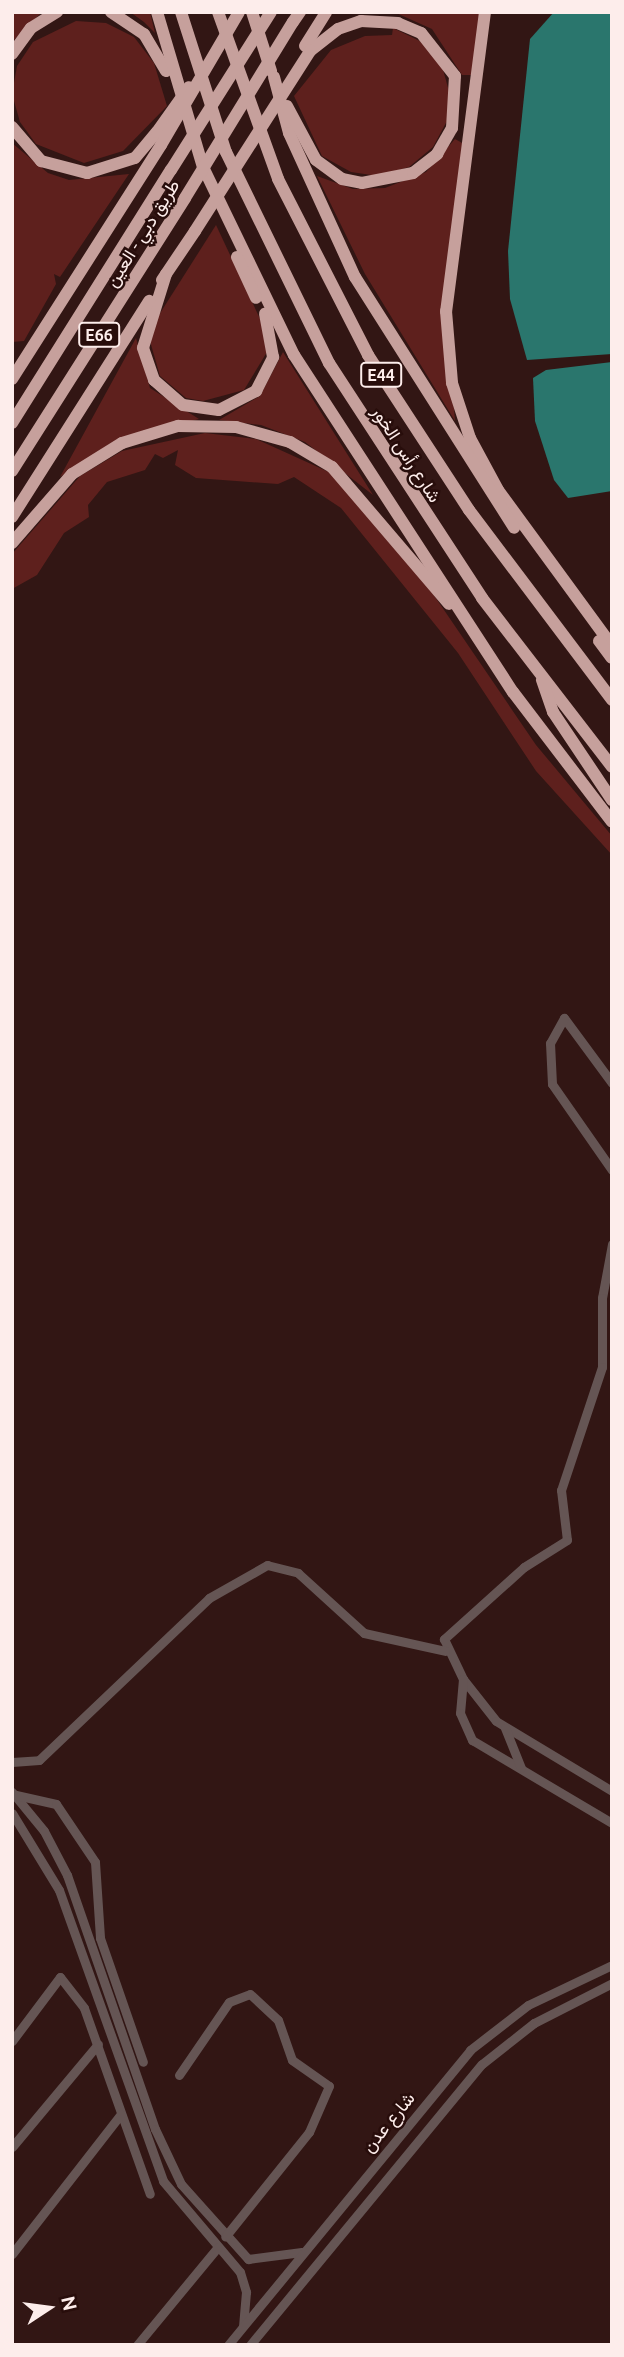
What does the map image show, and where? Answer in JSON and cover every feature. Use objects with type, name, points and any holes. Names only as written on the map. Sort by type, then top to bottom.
[{"type":"highway","points":[[12,54],[31,28],[57,12]]},
{"type":"highway","points":[[111,12],[151,42],[179,92]]},
{"type":"highway","points":[[157,12],[179,92],[238,243],[295,355],[464,616],[612,822]]},
{"type":"highway","name":"شارع رأس الخور","points":[[181,12],[226,152],[308,326],[409,491],[540,673],[612,766]]},
{"type":"highway","name":"شارع رأس الخور","points":[[218,12],[273,168],[361,343],[469,510],[612,700]]},
{"type":"highway","points":[[12,379],[239,12]]},
{"type":"highway","points":[[252,12],[314,195],[379,322],[501,511],[612,657]]},
{"type":"highway","name":"طريق دبي - العين","points":[[12,423],[271,12]]},
{"type":"highway","points":[[12,517],[195,231],[308,48],[326,12]]},
{"type":"highway","points":[[485,12],[446,311],[452,383],[470,438],[498,490],[612,646]]},
{"type":"highway","name":"طريق دبي - العين","points":[[12,471],[297,17]]},
{"type":"highway","points":[[274,77],[309,151],[342,179],[373,183],[403,177],[443,145],[457,108],[455,76],[421,33],[398,23],[361,21],[338,29],[308,48]]},
{"type":"highway","points":[[12,127],[41,160],[88,173],[135,158],[159,139]]},
{"type":"highway","points":[[166,274],[143,340],[154,380],[191,408],[236,405],[262,384],[274,349],[271,327],[239,264],[238,243]]},
{"type":"highway","points":[[12,543],[72,474],[121,443],[178,426],[236,427],[290,442],[332,467],[464,616]]},
{"type":"highway","points":[[540,673],[553,712],[612,800]]},
{"type":"street","points":[[612,1083],[564,1018],[551,1043],[552,1084],[612,1170]]},
{"type":"street","points":[[612,1244],[601,1298],[602,1367],[561,1490],[567,1540],[524,1567],[449,1632],[445,1651],[463,1679],[505,1727],[612,1791]]},
{"type":"street","points":[[12,1762],[39,1760],[209,1598],[267,1565],[299,1573],[373,1637],[445,1651]]},
{"type":"street","points":[[463,1679],[460,1713],[467,1734],[612,1823]]},
{"type":"street","points":[[505,1727],[521,1768]]},
{"type":"street","points":[[14,1794],[67,1875],[165,2156],[225,2237],[255,2261],[303,2252]]},
{"type":"street","points":[[14,1794],[56,1804],[95,1862],[100,1938],[143,2062]]},
{"type":"street","points":[[12,1813],[55,1881],[94,1996],[159,2171],[244,2282],[243,2326]]},
{"type":"street","name":"شارع عدن","points":[[228,2345],[470,2050],[528,2005],[612,1965]]},
{"type":"street","points":[[12,2041],[60,1978],[80,2001],[98,2044],[150,2194]]},
{"type":"street","name":"شارع عدن","points":[[250,2345],[482,2064],[534,2023],[612,1983]]},
{"type":"street","points":[[80,2001],[109,1992]]},
{"type":"street","points":[[179,2075],[229,2002],[250,1994],[278,2020],[292,2060],[329,2085],[309,2132],[225,2237]]},
{"type":"street","points":[[12,2147],[98,2044]]},
{"type":"street","points":[[12,2254],[121,2114]]},
{"type":"street","points":[[137,2345],[217,2248]]},
{"type":"shaded area","points":[[12,12],[42,12],[12,42]]},
{"type":"shaded area","points":[[130,12],[150,12],[155,33],[144,22]]},
{"type":"shaded area","points":[[394,12],[482,12],[473,75],[462,75],[432,29]]},
{"type":"shaded area","points":[[76,21],[106,23],[134,37],[154,63],[167,106],[123,151],[84,163],[36,144],[20,122],[12,94],[17,66],[33,42]]},
{"type":"shaded area","points":[[393,28],[426,44],[442,66],[450,95],[447,121],[433,147],[409,167],[378,176],[351,172],[322,156],[294,96],[331,50],[365,36],[392,35]]},
{"type":"shaded area","points":[[455,139],[464,144],[445,297],[455,421],[365,274],[317,176],[353,189],[385,188],[426,172]]},
{"type":"shaded area","points":[[12,143],[48,173],[69,180],[129,174],[60,277],[54,274],[56,284],[24,341],[12,342]]},
{"type":"shaded area","points":[[216,225],[261,321],[267,352],[244,390],[203,401],[186,398],[160,376],[150,341],[157,318]]},
{"type":"shaded area","points":[[136,338],[150,388],[199,419],[111,443],[60,477]]},
{"type":"shaded area","points":[[283,352],[373,495],[305,442],[261,425],[219,420],[260,396]]},
{"type":"shaded area","points":[[205,433],[256,439],[331,473],[429,588],[536,745],[612,836],[612,855],[536,771],[458,653],[341,508],[294,477],[278,484],[196,478],[175,465],[178,450],[163,458],[155,454],[145,470],[107,482],[88,505],[89,517],[64,533],[37,575],[12,589],[12,554],[80,476],[122,451]]},
{"type":"water","points":[[554,12],[612,12],[612,354],[527,360],[510,299],[508,251],[530,39]]},
{"type":"water","points":[[612,362],[612,491],[568,498],[554,480],[535,421],[533,378],[546,370]]}]
